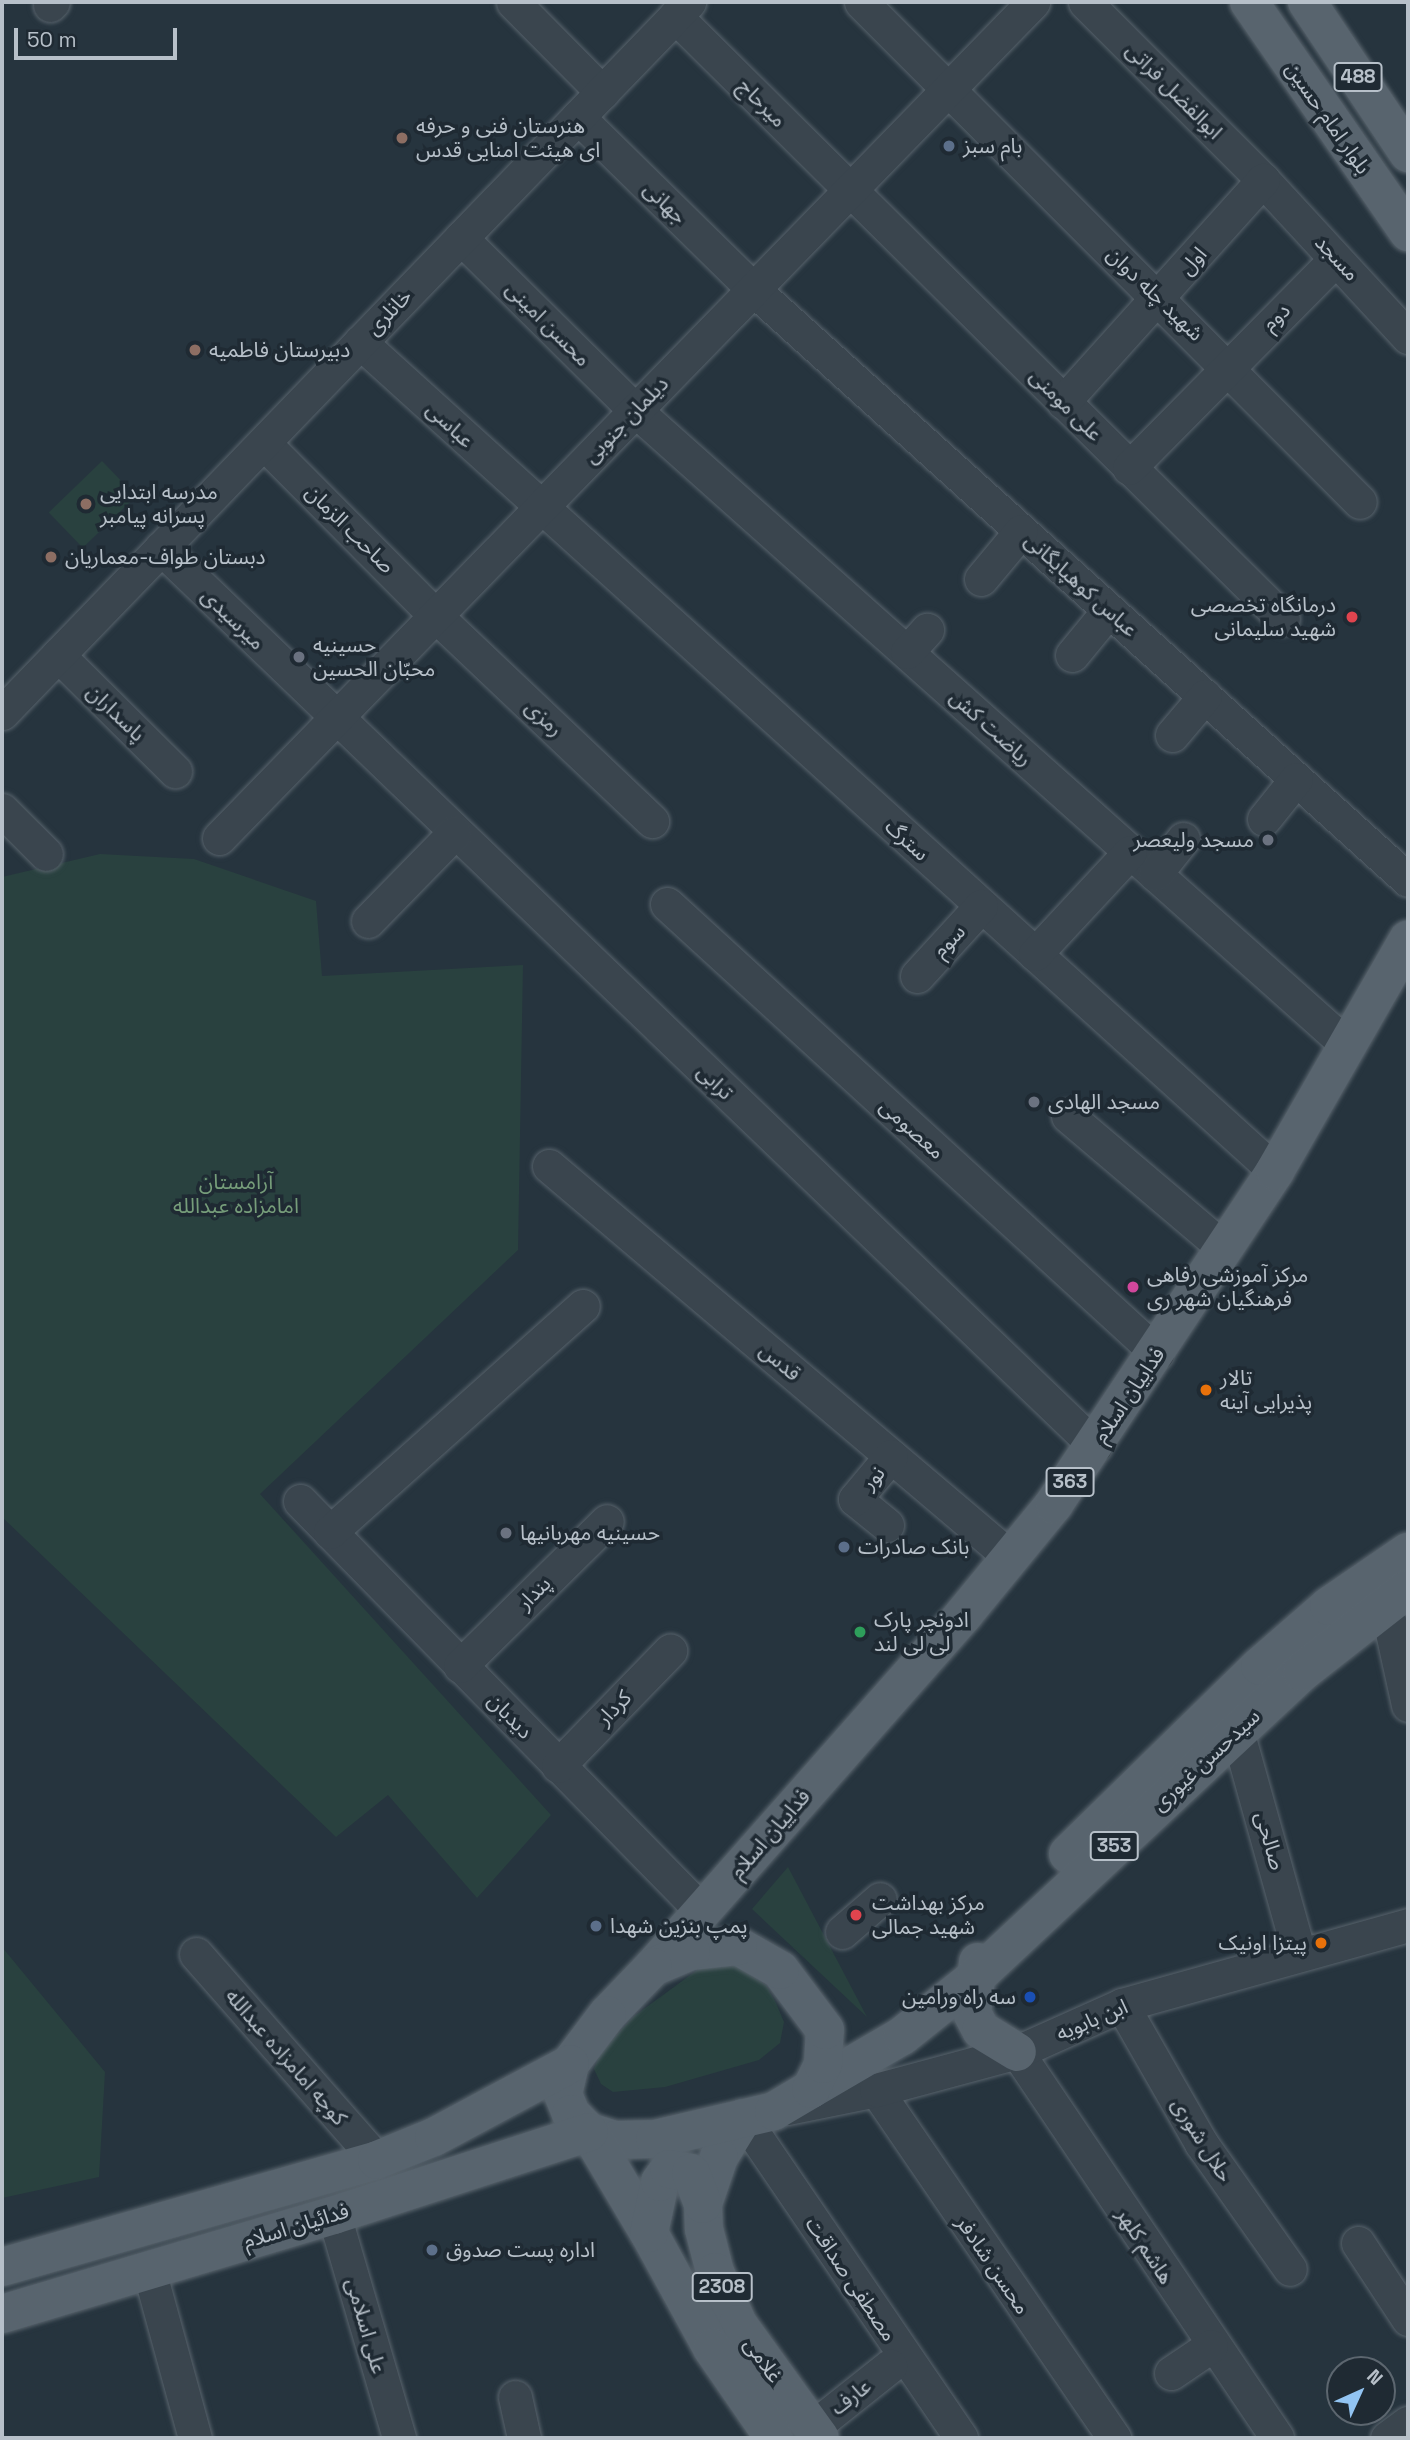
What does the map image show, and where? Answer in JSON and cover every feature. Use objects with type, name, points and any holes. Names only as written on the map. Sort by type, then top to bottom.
[{"type":"main road","name":"بلوار امام حسین","points":[[1250,2],[1408,232]]},
{"type":"main road","name":"488","points":[[1307,2],[1408,153]]},
{"type":"main road","name":"فداییان اسلام","points":[[653,1966],[1010,1557],[1095,1446],[1275,1171],[1408,940]]},
{"type":"main road","name":"سیدحسن غیوری","points":[[825,2030],[861,2034],[892,2025],[1260,1666],[1329,1606],[1408,1552]]},
{"type":"main road","name":"سیدحسن غیوری","points":[[811,2089],[902,2036],[976,1977],[1302,1672],[1408,1589]]},
{"type":"main road","points":[[981,1939],[972,2013],[981,2030],[1017,2052]]},
{"type":"main road","points":[[738,1946],[780,1969],[825,2030],[823,2064],[811,2089],[759,2114],[655,2139],[615,2140],[589,2132],[571,2114],[563,2094],[570,2064],[653,1966],[691,1951],[738,1946]]},
{"type":"main road","name":"فدائیان اسلام","points":[[2,2267],[377,2160],[433,2137],[570,2064]]},
{"type":"main road","name":"غلامی","points":[[759,2114],[719,2157],[703,2204],[715,2272],[738,2324],[816,2433]]},
{"type":"main road","name":"فدائیان اسلام","points":[[2,2314],[334,2215],[589,2132]]},
{"type":"main road","name":"غلامی","points":[[589,2132],[649,2232],[712,2348],[774,2438]]},
{"type":"main road","points":[[649,2232],[660,2182],[669,2169],[691,2173],[703,2204]]},
{"type":"street","points":[[513,2],[603,92]]},
{"type":"street","name":"شهید چله دوان","points":[[860,2],[946,91],[1227,364],[1360,502]]},
{"type":"street","name":"دیلمان جنوبی","points":[[219,838],[1032,2]]},
{"type":"street","name":"ابوالفضل فراتی","points":[[1085,2],[1264,180]]},
{"type":"street","name":"خانلری","points":[[2,713],[682,9]]},
{"type":"street","name":"میرحاج","points":[[682,9],[849,190]]},
{"type":"street","name":"جهانی","points":[[578,117],[753,289]]},
{"type":"street","name":"اول","points":[[1063,402],[1264,180]]},
{"type":"street","name":"مسجد","points":[[1264,180],[1408,337]]},
{"type":"street","name":"علی مومنی","points":[[849,190],[1283,619]]},
{"type":"street","name":"محسن امینی","points":[[461,237],[635,410]]},
{"type":"street","name":"دوم","points":[[1227,364],[1326,269]]},
{"type":"street","name":"عباس کوهپایگانی","points":[[753,289],[1408,880]]},
{"type":"street","name":"عباسی","points":[[360,342],[540,508]]},
{"type":"street","points":[[1129,468],[1227,364]]},
{"type":"street","name":"ریاضت کش","points":[[635,410],[917,641],[1130,852],[1348,1046]]},
{"type":"street","name":"صاحب الزمان","points":[[264,443],[436,615]]},
{"type":"street","name":"سترگ","points":[[540,508],[1275,1171]]},
{"type":"street","points":[[981,579],[1021,531]]},
{"type":"street","name":"میرسیدی","points":[[161,548],[335,719]]},
{"type":"street","points":[[1072,655],[1109,610]]},
{"type":"street","name":"رمزی","points":[[436,615],[652,821]]},
{"type":"street","name":"پاسداران","points":[[58,656],[175,771]]},
{"type":"street","points":[[1172,735],[1205,696]]},
{"type":"street","name":"ترابی","points":[[335,719],[1095,1446]]},
{"type":"street","points":[[1264,819],[1296,779]]},
{"type":"street","points":[[2,810],[46,854]]},
{"type":"street","points":[[368,920],[454,833]]},
{"type":"street","points":[[1155,874],[1183,839]]},
{"type":"street","points":[[1035,954],[1130,852]]},
{"type":"street","name":"معصومی","points":[[667,904],[1157,1353]]},
{"type":"street","name":"سوم","points":[[917,976],[981,906]]},
{"type":"street","points":[[1068,1116],[1224,1249]]},
{"type":"street","name":"قدس","points":[[549,1166],[1010,1557]]},
{"type":"street","points":[[330,1532],[583,1306]]},
{"type":"street","name":"نور","points":[[887,1525],[855,1499],[891,1457]]},
{"type":"street","name":"دیدبان","points":[[300,1501],[691,1900]]},
{"type":"street","name":"پندار","points":[[460,1666],[607,1521]]},
{"type":"street","points":[[1390,1623],[1408,1705]]},
{"type":"street","name":"کردار","points":[[558,1766],[670,1651]]},
{"type":"street","name":"صالحی","points":[[1237,1731],[1299,1952]]},
{"type":"street","points":[[597,2030],[604,1997],[705,1885],[729,1880]]},
{"type":"street","points":[[842,1932],[880,1899]]},
{"type":"street","name":"ابن بابویه","points":[[759,2114],[876,2090],[1017,2052],[1122,2005],[1299,1952],[1408,1925]]},
{"type":"street","name":"کوچه امامزاده عبدالله","points":[[196,1954],[377,2160]]},
{"type":"street","name":"حلال شوری","points":[[1122,2005],[1201,2143],[1290,2269]]},
{"type":"street","name":"هاشم کلهر","points":[[1017,2052],[1271,2436]]},
{"type":"street","name":"محسن شادفر","points":[[876,2090],[1114,2438]]},
{"type":"street","name":"مصطفی صداقت","points":[[759,2114],[961,2438]]},
{"type":"street","name":"علی اسلامی","points":[[334,2215],[399,2438]]},
{"type":"street","points":[[1358,2242],[1408,2319]]},
{"type":"street","points":[[149,2270],[195,2438]]},
{"type":"street","points":[[1171,2373],[1211,2346]]},
{"type":"street","name":"عارف","points":[[816,2433],[890,2367]]},
{"type":"street","points":[[515,2397],[524,2438]]},
{"type":"street","points":[[1387,2438],[1408,2423]]},
{"type":"green space","points":[[102,461],[136,496],[83,548],[49,512]]},
{"type":"green space","name":"آرامستان امامزاده عبدالله","points":[[100,854],[194,859],[316,901],[322,976],[523,965],[518,1250],[260,1494],[551,1815],[477,1898],[388,1795],[336,1837],[2,1517],[2,877]]},
{"type":"green space","points":[[788,1867],[867,2017],[752,1909]]},
{"type":"green space","points":[[2,1947],[105,2072],[99,2177],[2,2198]]},
{"type":"green space","points":[[733,1964],[766,1985],[784,2022],[780,2043],[759,2060],[665,2087],[613,2092],[601,2084],[594,2069],[600,2053],[633,2017],[700,1968]]},
{"type":"place","name":"هنرستان فنی و حرفه ای هیئت امنایی قدس","points":[[402,138]]},
{"type":"place","name":"بام سبز","points":[[949,146]]},
{"type":"place","name":"دبیرستان فاطمیه","points":[[195,350]]},
{"type":"place","name":"مدرسه ابتدایی پسرانه پیامبر","points":[[86,504]]},
{"type":"place","name":"دبستان طواف-معماریان","points":[[51,557]]},
{"type":"place","name":"درمانگاه تخصصی شهید سلیمانی","points":[[1352,617]]},
{"type":"place","name":"حسینیه محبّان الحسین","points":[[299,657]]},
{"type":"place","name":"مسجد ولیعصر","points":[[1268,840]]},
{"type":"place","name":"مسجد الهادی","points":[[1034,1102]]},
{"type":"place","name":"مرکز آموزشی رفاهی فرهنگیان شهر ری","points":[[1133,1287]]},
{"type":"place","name":"تالار پذیرایی آینه","points":[[1206,1390]]},
{"type":"place","name":"حسینیه مهربانیها","points":[[506,1533]]},
{"type":"place","name":"بانک صادرات","points":[[844,1547]]},
{"type":"place","name":"ادونچر پارک لی لی لند","points":[[860,1632]]},
{"type":"place","name":"مرکز بهداشت شهید جمالی","points":[[856,1915]]},
{"type":"place","name":"پمپ بنزین شهدا","points":[[596,1926]]},
{"type":"place","name":"پیتزا اونیک","points":[[1321,1943]]},
{"type":"place","name":"سه راه ورامین","points":[[1030,1997]]},
{"type":"place","name":"اداره پست صدوق","points":[[432,2250]]}]
